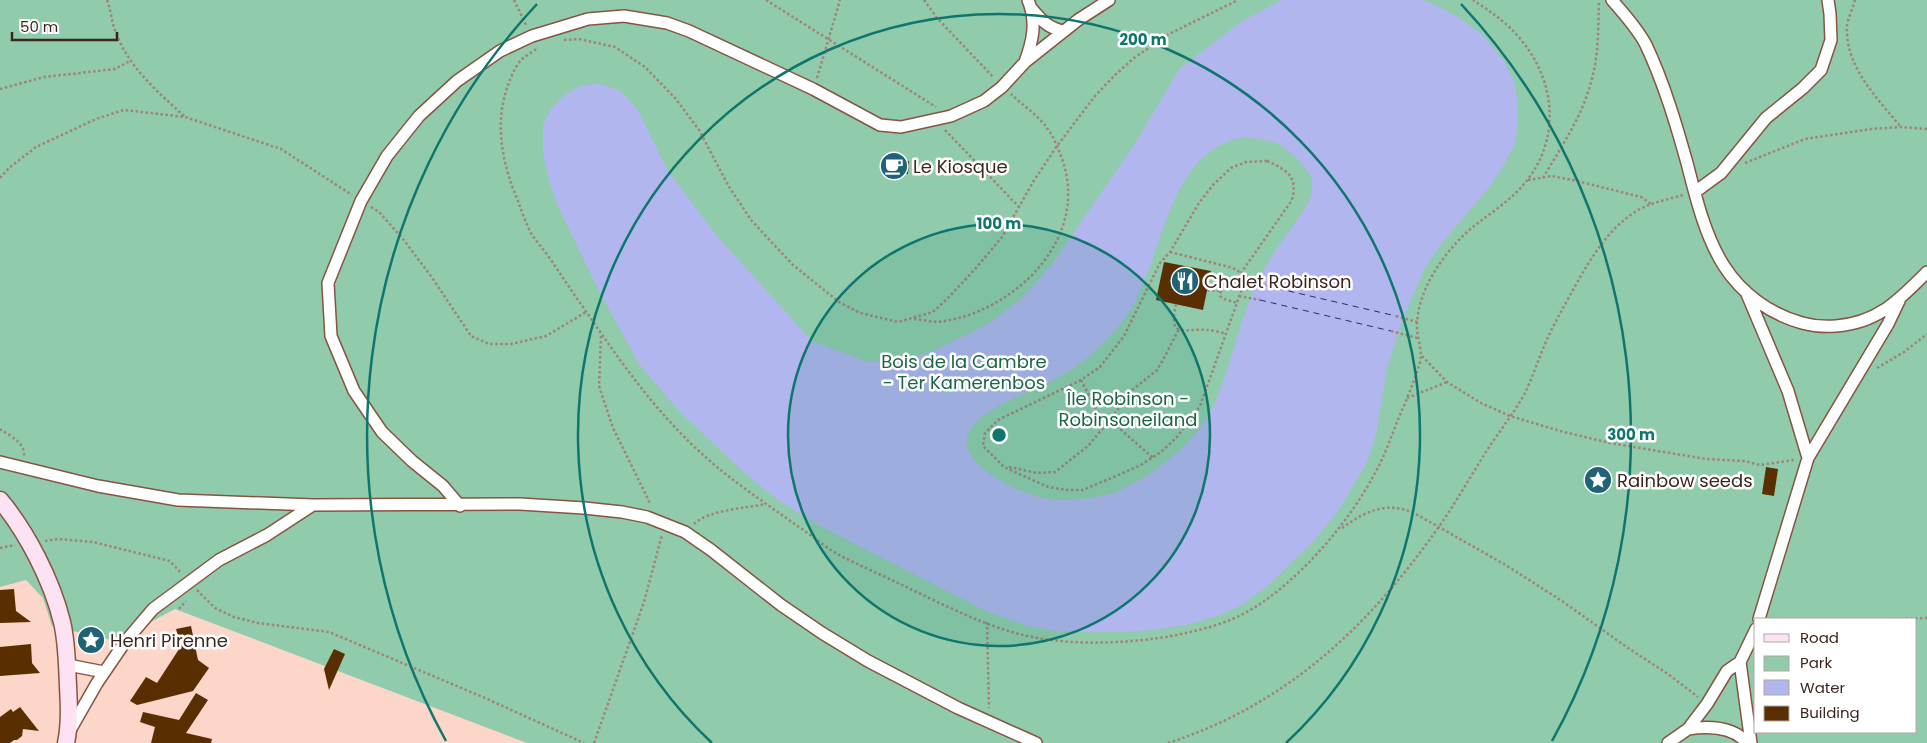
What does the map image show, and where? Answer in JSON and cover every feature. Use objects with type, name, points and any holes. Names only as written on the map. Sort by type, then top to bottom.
[{"type":"street","points":[[460,506],[443,486],[412,461],[382,432],[354,391],[331,336],[328,283],[361,200],[387,156],[419,116],[456,81],[500,51],[524,40],[588,19],[624,16],[667,23],[689,31],[813,89],[880,125],[901,127],[951,116],[984,101],[1002,87],[1025,62],[1064,31],[1109,0]]},
{"type":"street","points":[[1612,0],[1646,44],[1675,120],[1694,192],[1708,233],[1724,266],[1747,294],[1764,307],[1785,318],[1806,324],[1824,327],[1853,324],[1875,317],[1899,300],[1927,272]]},
{"type":"street","points":[[1694,192],[1721,173],[1766,118],[1803,88],[1820,70],[1831,40],[1828,0]]},
{"type":"street","points":[[1025,62],[1034,34],[1030,5]]},
{"type":"street","points":[[1030,5],[1047,25],[1055,30],[1064,31]]},
{"type":"street","points":[[1747,294],[1788,391],[1808,458]]},
{"type":"street","points":[[1759,618],[1808,458],[1888,324],[1899,300]]},
{"type":"street","points":[[0,462],[98,486],[178,500],[313,505],[460,506],[520,504],[584,508],[647,517],[685,532],[822,633],[868,661],[989,722],[1036,743]]},
{"type":"street","points":[[0,500],[29,542],[53,594],[62,622],[68,665],[70,710],[67,739]]},
{"type":"street","points":[[67,739],[104,672],[125,642],[154,609],[179,588],[219,560],[267,535],[313,505]]},
{"type":"street","points":[[1668,743],[1688,729],[1707,704],[1727,671],[1740,662],[1754,633]]},
{"type":"street","points":[[1740,662],[1751,743]]},
{"type":"street","points":[[68,665],[104,672]]},
{"type":"street","points":[[1688,729],[1718,728],[1731,732],[1744,739],[1747,743]]},
{"type":"path","points":[[107,0],[114,29],[130,61],[140,76],[185,118]]},
{"type":"path","points":[[766,0],[951,116]]},
{"type":"path","points":[[813,89],[840,0]]},
{"type":"path","points":[[913,319],[943,322],[975,313],[1007,297],[1042,264],[1058,241],[1065,221],[1068,201],[1066,170],[1057,146],[1046,127],[1002,87],[937,18],[924,0]]},
{"type":"path","points":[[562,40],[579,39],[615,47],[645,66],[675,98],[700,130],[728,185],[752,220],[794,265],[838,302],[860,312],[898,322],[933,312],[948,298],[1002,237],[1057,146],[1095,96],[1134,58],[1169,34],[1238,0]]},
{"type":"path","points":[[1472,0],[1495,14],[1522,40],[1538,66],[1548,98],[1550,130],[1541,160],[1528,180],[1514,196],[1467,231],[1450,250],[1434,274],[1419,309],[1417,322],[1417,338],[1422,356],[1447,382],[1481,403],[1510,416],[1610,444],[1673,455],[1744,461],[1760,465],[1808,458]]},
{"type":"path","points":[[1543,178],[1577,120],[1592,81],[1598,40],[1599,0]]},
{"type":"path","points":[[1855,0],[1847,25],[1850,53],[1865,83],[1901,127]]},
{"type":"path","points":[[537,48],[520,61],[512,76],[504,98],[500,137],[502,154],[511,185],[531,232],[638,386],[698,451],[730,478],[835,552],[920,593],[987,622],[1022,634],[1073,642],[1118,642],[1164,637],[1198,630],[1221,623],[1246,612],[1268,598],[1300,570],[1340,530],[1356,518],[1374,510],[1389,507],[1402,508],[1504,564],[1668,674],[1707,704]]},
{"type":"path","points":[[0,89],[44,78],[114,69],[130,61]]},
{"type":"path","points":[[0,178],[9,168],[36,147],[96,119],[124,110],[185,118],[281,149],[379,212],[403,239],[433,279],[471,336],[489,344],[511,344],[546,336],[586,312]]},
{"type":"path","points":[[936,119],[946,133],[1019,207]]},
{"type":"path","points":[[1721,173],[1805,139],[1840,133],[1901,127],[1927,129]]},
{"type":"path","points":[[1170,252],[1233,268],[1240,274],[1244,283],[1200,406],[1177,436],[1153,458],[1083,490],[1048,487],[1004,467],[983,446],[985,433],[998,420],[1081,380],[1100,367],[1124,336],[1160,263],[1170,252],[1199,203],[1213,185],[1231,168],[1246,162],[1267,161],[1279,166],[1292,177],[1296,186],[1292,200],[1283,215],[1240,274]]},
{"type":"path","points":[[1528,180],[1552,176],[1641,197],[1651,204]]},
{"type":"path","points":[[1168,743],[1235,716],[1277,691],[1318,662],[1360,625],[1402,577],[1438,528],[1525,393],[1549,334],[1595,252],[1620,224],[1633,213],[1651,204],[1694,192]]},
{"type":"path","points":[[1244,283],[1268,286]]},
{"type":"path","points":[[1237,303],[1222,299],[1220,296],[1222,287],[1242,288]]},
{"type":"path","points":[[1207,290],[1221,291]]},
{"type":"path","points":[[1239,296],[1260,300]]},
{"type":"path","points":[[1176,304],[1173,320],[1179,329],[1186,332],[1206,330],[1226,334]]},
{"type":"path","points":[[1396,316],[1417,322]]},
{"type":"path","points":[[1004,467],[1037,473],[1055,472],[1088,446],[1131,391],[1162,363],[1179,329]]},
{"type":"path","points":[[1391,331],[1417,338]]},
{"type":"path","points":[[601,334],[599,386],[613,428],[649,500],[647,517]]},
{"type":"path","points":[[1860,371],[1880,367],[1904,352],[1927,334]]},
{"type":"path","points":[[1340,530],[1372,480],[1383,457],[1422,356]]},
{"type":"path","points":[[1081,380],[1098,413],[1110,420],[1153,458]]},
{"type":"path","points":[[1407,398],[1447,382]]},
{"type":"path","points":[[0,429],[19,442],[25,452],[22,468]]},
{"type":"path","points":[[685,532],[700,519],[766,504]]},
{"type":"path","points":[[594,743],[644,602],[665,524]]},
{"type":"path","points":[[0,548],[58,539],[93,542],[170,561],[215,608],[234,617],[258,623],[329,632],[485,698],[584,743]]},
{"type":"path","points":[[987,622],[989,722]]},
{"type":"green space","name":"Bois de la Cambre - Ter Kamerenbos","points":[[0,0],[1927,0],[1927,743],[527,743],[175,609],[115,641],[52,626],[43,598],[26,580],[0,587]]},
{"type":"water","points":[[1282,0],[1422,0],[1429,2],[1453,14],[1482,34],[1504,61],[1515,84],[1518,126],[1515,143],[1505,163],[1487,190],[1445,239],[1425,267],[1401,324],[1387,368],[1376,435],[1367,462],[1338,511],[1313,542],[1270,584],[1243,604],[1220,615],[1191,624],[1154,630],[1122,632],[1059,632],[1024,625],[988,612],[816,524],[778,500],[747,475],[678,410],[639,364],[595,283],[558,206],[550,184],[543,153],[543,125],[550,110],[562,97],[581,85],[600,84],[621,91],[638,110],[668,171],[717,236],[812,341],[869,362],[927,354],[988,324],[1022,298],[1056,259],[1139,137],[1179,69],[1242,21]],"holes":[[[1246,137],[1281,145],[1309,173],[1312,188],[1303,211],[1258,280],[1245,312],[1219,392],[1205,421],[1182,448],[1168,460],[1137,482],[1107,495],[1059,500],[1040,497],[1010,486],[985,470],[971,455],[967,442],[971,429],[980,418],[994,409],[1063,375],[1083,361],[1103,343],[1126,317],[1139,294],[1170,211],[1182,185],[1198,162],[1219,146]]]},
{"type":"building","points":[[882,159],[909,161],[908,174],[881,172]]},
{"type":"building","name":"Chalet Robinson","points":[[1164,262],[1211,271],[1203,310],[1156,300]]},
{"type":"building","points":[[1766,467],[1778,469],[1774,496],[1762,494]]},
{"type":"building","points":[[14,589],[16,611],[31,622],[0,623],[0,590]]},
{"type":"building","points":[[191,626],[198,660],[209,668],[193,691],[137,705],[130,701],[146,677],[157,683],[181,646],[176,629]]},
{"type":"building","points":[[31,644],[32,663],[40,673],[0,676],[0,647]]},
{"type":"building","points":[[334,649],[345,654],[329,690],[324,669]]},
{"type":"building","points":[[196,693],[208,700],[186,733],[212,739],[211,743],[151,743],[155,727],[140,722],[143,712],[179,720]]},
{"type":"building","points":[[20,707],[39,731],[23,729],[22,736],[17,740],[10,743],[0,743],[0,717],[11,709],[13,712]]},
{"type":"ferry route","points":[[1267,286],[1396,316]]},
{"type":"ferry route","points":[[1260,300],[1391,331]]},
{"type":"place","name":"Le Kiosque","points":[[894,166]]},
{"type":"place","name":"Chalet Robinson","points":[[1185,281]]},
{"type":"place","name":"Rainbow seeds","points":[[1598,480]]},
{"type":"place","name":"Henri Pirenne","points":[[91,640]]},
{"type":"park label","name":"Île Robinson - Robinsoneiland","points":[[1128,408]]}]
